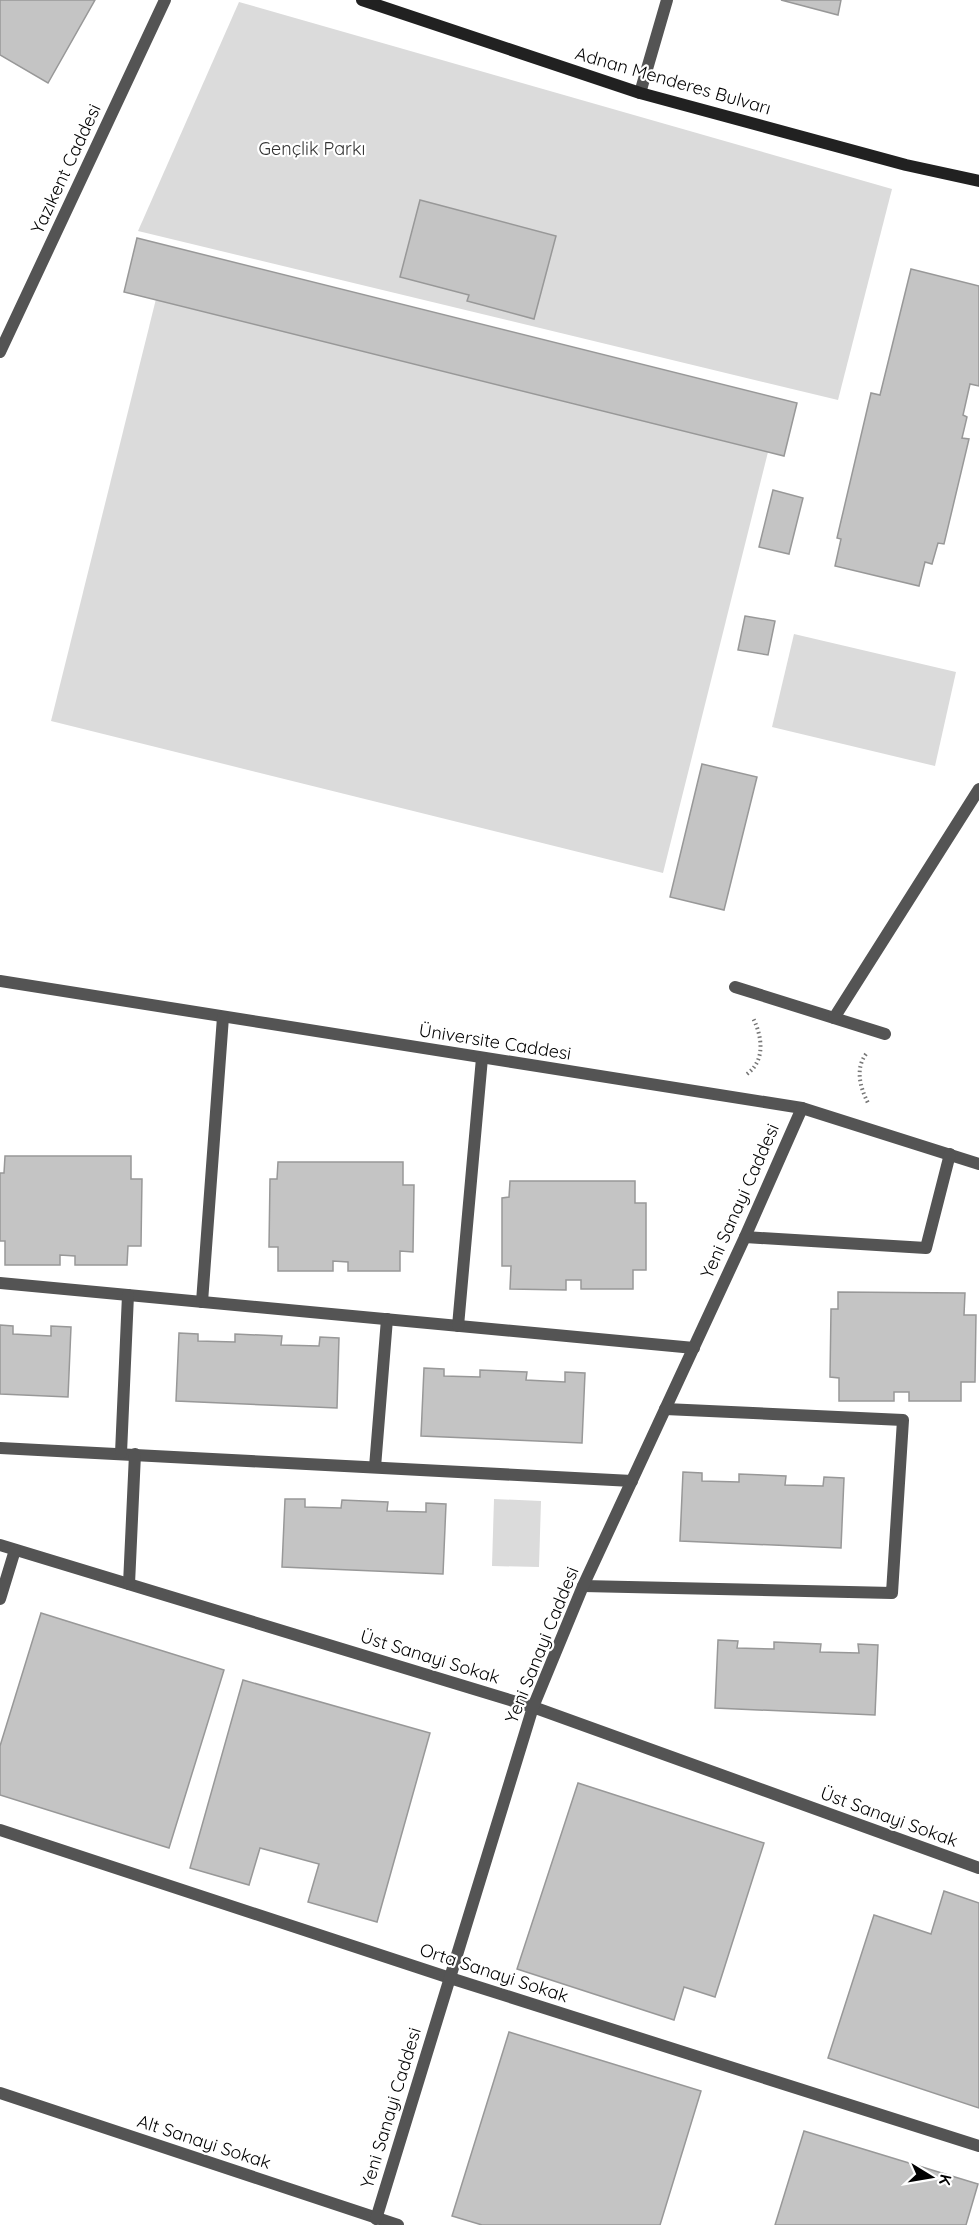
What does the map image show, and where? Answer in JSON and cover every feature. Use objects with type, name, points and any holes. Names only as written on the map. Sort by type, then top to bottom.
[{"type":"main road","name":"Adnan Menderes Bulvarı","points":[[362,0],[640,93],[906,165],[979,181]]},
{"type":"street","name":"Yazıkent Caddesi","points":[[0,352],[165,0]]},
{"type":"street","points":[[640,93],[668,0]]},
{"type":"street","points":[[834,1018],[979,789]]},
{"type":"street","name":"Üniversite Caddesi","points":[[0,981],[802,1108],[979,1164]]},
{"type":"street","points":[[735,987],[885,1034]]},
{"type":"street","points":[[202,1302],[223,1017]]},
{"type":"street","points":[[458,1326],[482,1058]]},
{"type":"street","name":"Yeni Sanayi Caddesi","points":[[376,2218],[533,1707],[584,1586],[802,1108]]},
{"type":"street","points":[[745,1237],[927,1248],[950,1154]]},
{"type":"street","points":[[0,1283],[694,1348]]},
{"type":"street","points":[[121,1453],[128,1295]]},
{"type":"street","points":[[375,1467],[387,1319]]},
{"type":"street","points":[[584,1586],[892,1593],[903,1420],[665,1409]]},
{"type":"street","points":[[0,1448],[632,1480]]},
{"type":"street","points":[[129,1584],[135,1454]]},
{"type":"street","name":"Üst Sanayi Sokak","points":[[0,1545],[533,1707],[979,1868]]},
{"type":"street","points":[[0,1599],[15,1550]]},
{"type":"street","name":"Orta Sanayi Sokak","points":[[0,1830],[450,1978],[979,2145]]},
{"type":"street","name":"Alt Sanayi Sokak","points":[[0,2093],[398,2225]]},
{"type":"path","points":[[713,1094],[752,1070],[760,1057],[761,1042],[757,1027],[735,987]]},
{"type":"path","points":[[885,1034],[863,1057],[860,1084],[868,1104],[891,1135]]},
{"type":"green space","name":"Gençlik Parkı","points":[[239,2],[892,189],[838,400],[138,231]]},
{"type":"green space","points":[[156,299],[768,452],[663,873],[51,721]]},
{"type":"green space","points":[[794,634],[956,672],[935,766],[772,727]]},
{"type":"green space","points":[[494,1499],[541,1501],[539,1567],[492,1566]]},
{"type":"building","points":[[0,0],[95,0],[48,83],[0,55]]},
{"type":"building","points":[[781,0],[841,0],[838,15]]},
{"type":"building","points":[[420,200],[556,236],[534,319],[467,301],[469,295],[400,277]]},
{"type":"building","points":[[137,238],[797,403],[784,456],[124,292]]},
{"type":"building","points":[[911,269],[979,286],[979,386],[970,384],[963,415],[967,417],[962,438],[969,439],[944,544],[938,543],[932,564],[925,562],[919,586],[835,566],[841,539],[837,538],[871,393],[880,395]]},
{"type":"building","points":[[773,490],[803,498],[789,554],[759,547]]},
{"type":"building","points":[[745,616],[775,621],[768,655],[738,650]]},
{"type":"building","points":[[702,764],[757,777],[724,910],[670,897]]},
{"type":"building","points":[[5,1156],[131,1156],[131,1179],[142,1179],[141,1246],[128,1246],[127,1265],[75,1265],[75,1256],[60,1255],[60,1265],[5,1265],[5,1241],[0,1241],[0,1173],[4,1173]]},
{"type":"building","points":[[278,1162],[403,1162],[403,1185],[414,1185],[413,1252],[400,1251],[400,1271],[348,1271],[348,1262],[333,1261],[333,1271],[278,1271],[278,1247],[269,1247],[270,1179],[277,1179]]},
{"type":"building","points":[[510,1181],[635,1181],[635,1203],[646,1203],[646,1270],[633,1270],[633,1289],[581,1289],[581,1280],[566,1280],[566,1290],[510,1289],[511,1266],[502,1266],[502,1198],[509,1197]]},
{"type":"building","points":[[838,1292],[965,1293],[964,1315],[976,1315],[975,1382],[961,1382],[961,1401],[909,1401],[909,1392],[894,1392],[894,1401],[839,1401],[839,1378],[830,1377],[831,1309],[838,1309]]},
{"type":"building","points":[[0,1325],[13,1326],[13,1334],[51,1336],[51,1326],[71,1327],[68,1397],[0,1394]]},
{"type":"building","points":[[179,1333],[198,1334],[198,1341],[235,1342],[235,1334],[282,1336],[281,1345],[319,1346],[320,1337],[339,1338],[337,1408],[176,1401]]},
{"type":"building","points":[[424,1368],[444,1369],[444,1376],[480,1377],[480,1370],[527,1372],[526,1380],[565,1382],[565,1372],[585,1373],[582,1443],[421,1436]]},
{"type":"building","points":[[683,1472],[702,1473],[702,1481],[739,1482],[739,1474],[786,1476],[785,1485],[823,1486],[824,1477],[844,1478],[841,1548],[680,1541]]},
{"type":"building","points":[[285,1499],[305,1499],[305,1507],[341,1508],[342,1500],[388,1502],[387,1511],[426,1512],[426,1503],[446,1504],[443,1574],[282,1567]]},
{"type":"building","points":[[41,1613],[224,1670],[169,1848],[0,1795],[0,1746]]},
{"type":"building","points":[[718,1640],[738,1641],[737,1648],[774,1649],[774,1642],[821,1644],[820,1652],[859,1653],[858,1644],[878,1645],[875,1715],[715,1708]]},
{"type":"building","points":[[243,1680],[430,1733],[377,1922],[308,1902],[319,1864],[260,1848],[249,1885],[190,1868]]},
{"type":"building","points":[[578,1783],[764,1843],[715,1997],[684,1987],[674,2020],[517,1969]]},
{"type":"building","points":[[944,1891],[979,1903],[979,2108],[828,2058],[874,1915],[931,1934]]},
{"type":"building","points":[[509,2032],[701,2091],[660,2225],[482,2225],[452,2216]]},
{"type":"building","points":[[804,2131],[978,2184],[966,2225],[775,2225]]}]
